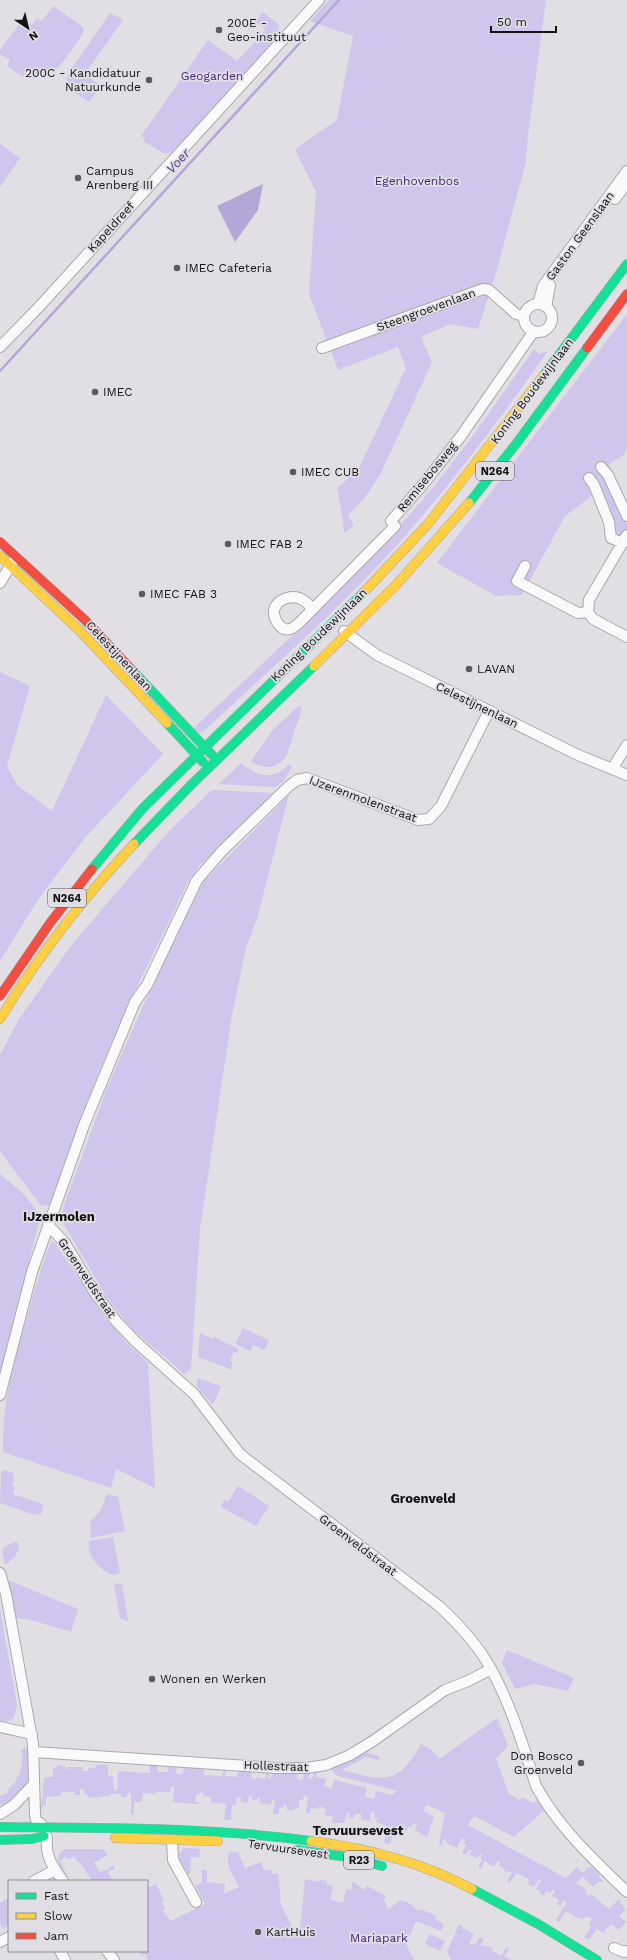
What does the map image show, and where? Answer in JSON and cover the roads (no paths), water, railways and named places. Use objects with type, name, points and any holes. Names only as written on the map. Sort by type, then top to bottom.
[{"type":"main road","name":"Koning Boudewijnlaan","points":[[0,996],[43,931],[113,841],[204,747],[334,622],[410,544],[461,484],[627,264]]},
{"type":"main road","name":"Koning Boudewijnlaan","points":[[0,1019],[26,977],[73,913],[124,854],[216,760],[347,634],[432,546],[479,491],[627,294]]},
{"type":"main road","name":"Celestijnenlaan","points":[[0,542],[85,620],[216,760]]},
{"type":"main road","name":"Celestijnenlaan","points":[[0,556],[80,630],[209,768]]},
{"type":"main road","name":"Tervuursevest","points":[[0,1821],[41,1824],[69,1824],[76,1828]]},
{"type":"main road","name":"Tervuursevest","points":[[0,1827],[187,1829],[276,1836],[350,1846],[418,1866],[468,1886],[538,1924],[597,1960]]},
{"type":"main road","points":[[0,1834],[49,1837]]},
{"type":"main road","points":[[0,1840],[49,1837]]},
{"type":"main road","name":"Tervuursevest","points":[[108,1838],[226,1841],[262,1845]]},
{"type":"main road","name":"Tervuursevest","points":[[291,1849],[348,1857],[392,1869]]},
{"type":"main road","points":[[465,1896],[496,1913]]},
{"type":"street","name":"Kapeldreef","points":[[0,347],[319,0]]},
{"type":"street","name":"Gaston Geenslaan","points":[[534,331],[544,330],[550,324],[551,314],[542,305],[543,286],[627,171]]},
{"type":"street","name":"Gaston Geenslaan","points":[[542,305],[550,285],[627,183]]},
{"type":"street","name":"Steengroevenlaan","points":[[322,348],[484,289],[489,290],[516,314],[524,316]]},
{"type":"street","points":[[534,331],[526,324],[524,316],[530,306],[542,305]]},
{"type":"street","name":"Remisebosweg","points":[[312,609],[395,526],[391,521],[426,481],[461,436],[534,331]]},
{"type":"street","points":[[601,467],[608,475],[627,516]]},
{"type":"street","points":[[589,478],[594,485],[609,522],[611,538],[625,539],[589,600],[588,612],[593,619],[627,637]]},
{"type":"street","points":[[0,583],[16,556]]},
{"type":"street","points":[[525,566],[514,579],[578,613],[588,612]]},
{"type":"street","name":"Celestijnenlaan","points":[[334,622],[347,634],[377,655],[489,711],[627,775]]},
{"type":"street","name":"IJzerenmolenstraat","points":[[48,1225],[84,1125],[134,1004],[147,984],[197,880],[222,851],[294,782],[301,778],[307,778],[418,820],[429,819],[441,806],[489,711]]},
{"type":"street","points":[[612,769],[627,745]]},
{"type":"street","points":[[0,1395],[18,1321],[32,1272],[48,1225]]},
{"type":"street","name":"Groenveldstraat","points":[[48,1225],[65,1243],[95,1293],[116,1321],[135,1341],[194,1394],[240,1454],[439,1606],[475,1644],[491,1669],[508,1708],[536,1786],[542,1797],[568,1834],[627,1892]]},
{"type":"street","points":[[0,1573],[6,1594],[32,1734],[34,1752],[35,1815],[36,1820],[41,1824]]},
{"type":"street","name":"Hollestraat","points":[[34,1752],[278,1768],[306,1768],[326,1765],[350,1755],[445,1690],[468,1681],[491,1669]]},
{"type":"street","points":[[0,1727],[32,1734]]},
{"type":"street","points":[[0,1814],[14,1805],[34,1784]]},
{"type":"street","points":[[49,1837],[48,1858],[61,1880]]},
{"type":"street","points":[[172,1840],[173,1860],[196,1902]]},
{"type":"street","points":[[36,1880],[55,1870]]},
{"type":"street","points":[[614,1948],[624,1952],[627,1951]]},
{"type":"waterway","name":"Voer","points":[[0,371],[339,0]]},
{"type":"place","name":"200E - Geo-instituut","points":[[219,30]]},
{"type":"place","name":"200C - Kandidatuur Natuurkunde","points":[[149,80]]},
{"type":"place","name":"Campus Arenberg III","points":[[78,178]]},
{"type":"place","name":"IMEC Cafeteria","points":[[177,268]]},
{"type":"place","name":"IMEC","points":[[95,392]]},
{"type":"place","name":"IMEC CUB","points":[[293,472]]},
{"type":"place","name":"IMEC FAB 2","points":[[228,544]]},
{"type":"place","name":"IMEC FAB 3","points":[[142,594]]},
{"type":"place","name":"LAVAN","points":[[469,669]]},
{"type":"place","name":"Wonen en Werken","points":[[152,1679]]},
{"type":"place","name":"Don Bosco Groenveld","points":[[581,1763]]},
{"type":"place","name":"KartHuis","points":[[258,1932]]},
{"type":"district","name":"IJzermolen","points":[[59,1216]]},
{"type":"district","name":"Groenveld","points":[[423,1498]]},
{"type":"district","name":"Tervuursevest","points":[[358,1830]]},
{"type":"park label","name":"Geogarden","points":[[212,76]]},
{"type":"park label","name":"Egenhovenbos","points":[[417,181]]},
{"type":"park label","name":"Mariapark","points":[[379,1938]]}]
